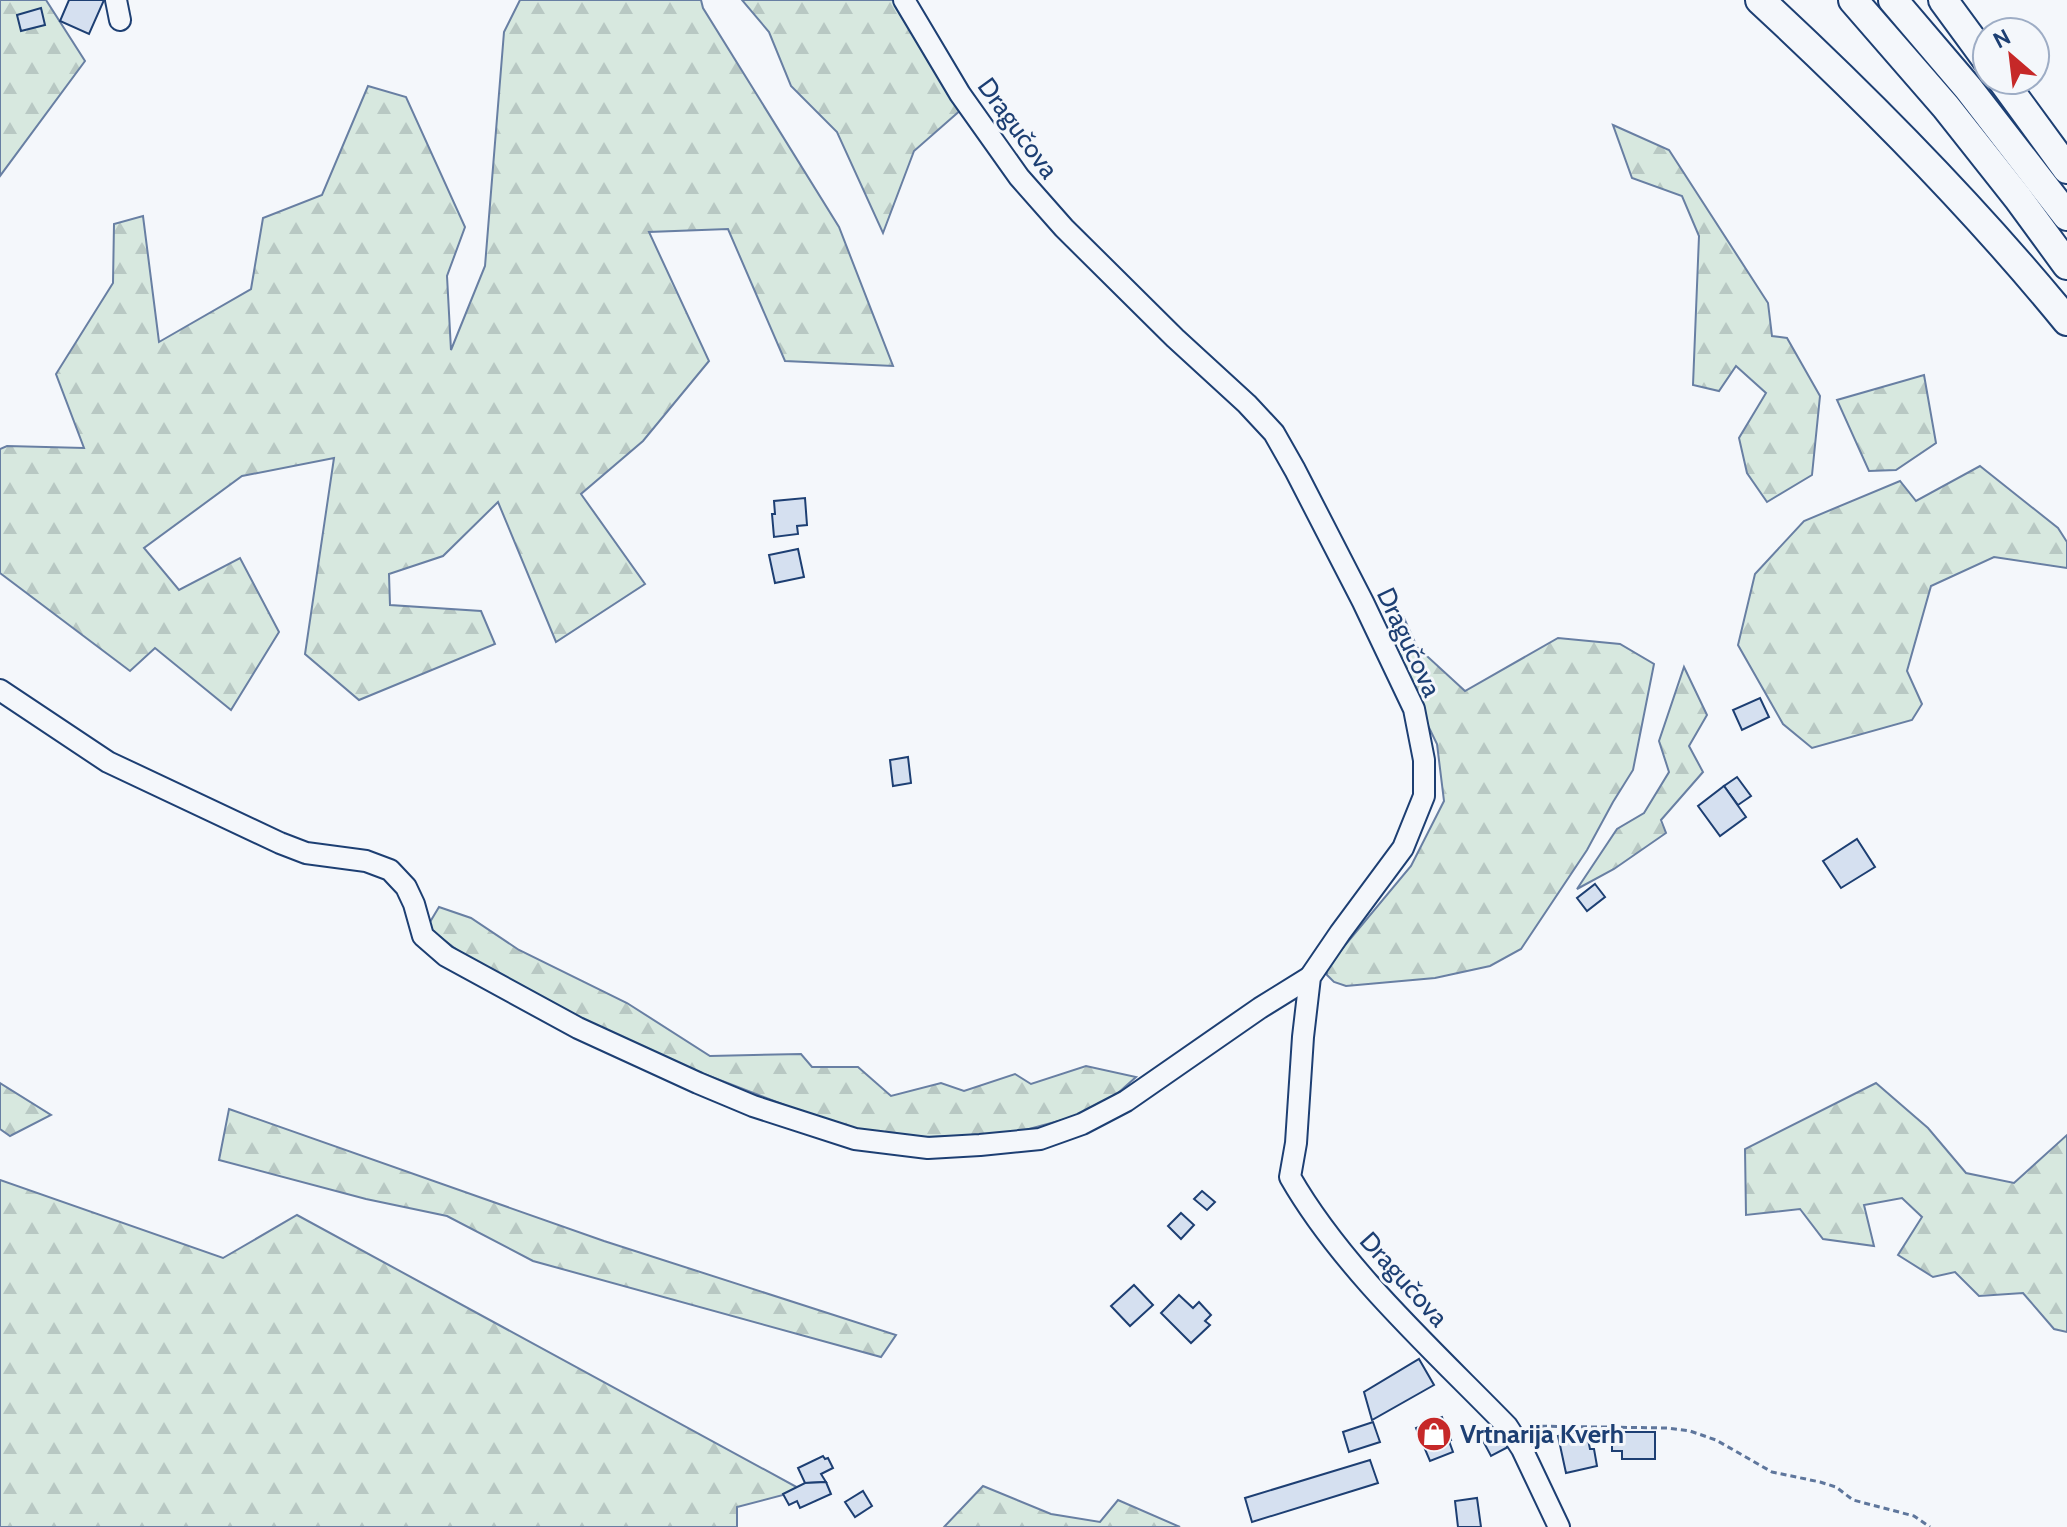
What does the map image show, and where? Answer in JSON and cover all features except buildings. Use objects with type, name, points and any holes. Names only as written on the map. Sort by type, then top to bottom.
[{"type":"highway","points":[[1760,0],[1920,154],[2018,261],[2067,321]]},
{"type":"highway","points":[[1853,0],[1946,107],[2067,265]]},
{"type":"highway","points":[[1893,0],[1968,88],[2067,216]]},
{"type":"highway","points":[[1943,0],[1971,38]]},
{"type":"highway","points":[[2014,96],[2067,169]]},
{"type":"street","name":"Dragučova","points":[[904,0],[960,94],[1019,177],[1064,228],[1274,433],[1363,602],[1414,709],[1424,760],[1424,796],[1403,848],[1310,977],[1296,1143],[1290,1177],[1364,1278],[1507,1426],[1522,1449],[1559,1527]]},
{"type":"street","points":[[0,690],[108,762],[280,843],[306,853],[366,861],[390,870],[406,887],[423,936],[446,956],[578,1028],[753,1106],[855,1139],[928,1148],[1040,1139],[1082,1124],[1126,1101],[1310,977]]},
{"type":"path","points":[[1507,1426],[1690,1431],[1716,1440],[1772,1472],[1836,1487],[1853,1500],[1914,1516],[1930,1527]]},
{"type":"green space","points":[[0,0],[46,0],[85,61],[0,176]]},
{"type":"green space","points":[[520,0],[701,0],[703,8],[839,227],[893,366],[785,361],[728,229],[649,232],[709,361],[643,441],[581,494],[645,584],[556,642],[498,502],[443,556],[389,574],[390,605],[481,611],[495,644],[359,700],[305,654],[334,458],[242,476],[144,548],[179,590],[240,558],[279,632],[231,710],[155,648],[130,671],[0,573],[0,449],[7,446],[84,448],[56,374],[113,283],[114,224],[143,216],[159,342],[251,289],[263,218],[322,195],[368,86],[406,97],[465,227],[447,276],[451,350],[485,266],[504,32]]},
{"type":"green space","points":[[742,0],[897,0],[963,108],[914,151],[883,233],[837,132],[791,86],[769,32]]},
{"type":"green space","points":[[1613,125],[1669,150],[1768,303],[1772,336],[1787,338],[1820,396],[1812,475],[1767,502],[1747,473],[1739,438],[1766,393],[1736,366],[1719,391],[1693,385],[1699,236],[1682,196],[1632,178]]},
{"type":"green space","points":[[1924,375],[1936,443],[1896,470],[1869,471],[1837,400]]},
{"type":"green space","points":[[1980,466],[2058,528],[2067,542],[2067,568],[1994,557],[1931,586],[1907,671],[1922,704],[1912,720],[1812,748],[1783,724],[1738,645],[1755,574],[1804,521],[1900,481],[1916,501]]},
{"type":"green space","points":[[1404,618],[1417,647],[1465,691],[1558,638],[1620,644],[1654,664],[1633,770],[1587,850],[1521,949],[1490,966],[1435,978],[1346,986],[1334,982],[1327,975],[1326,968],[1411,866],[1444,801],[1437,744],[1385,637]]},
{"type":"green space","points":[[1684,667],[1707,715],[1689,746],[1703,772],[1661,820],[1666,833],[1614,869],[1577,889],[1617,829],[1644,813],[1669,772],[1659,741]]},
{"type":"green space","points":[[439,907],[471,918],[519,950],[627,1003],[710,1056],[801,1054],[812,1067],[858,1067],[891,1096],[941,1083],[964,1091],[1015,1074],[1031,1084],[1086,1066],[1136,1077],[1099,1110],[1007,1135],[924,1137],[844,1128],[637,1048],[478,966],[427,927]]},
{"type":"green space","points":[[0,1083],[51,1115],[10,1136],[0,1129]]},
{"type":"green space","points":[[1876,1083],[1928,1128],[1966,1173],[2014,1183],[2067,1135],[2067,1332],[2054,1329],[2023,1293],[1979,1296],[1955,1272],[1933,1277],[1898,1255],[1922,1217],[1902,1198],[1864,1205],[1874,1246],[1823,1239],[1800,1209],[1746,1215],[1745,1149]]},
{"type":"green space","points":[[229,1109],[604,1241],[896,1335],[881,1357],[533,1261],[447,1216],[366,1199],[219,1160]]},
{"type":"green space","points":[[0,1180],[223,1258],[297,1215],[802,1490],[737,1507],[737,1527],[0,1527]]},
{"type":"green space","points":[[983,1486],[1051,1514],[1100,1522],[1118,1500],[1180,1527],[944,1527]]},
{"type":"place","name":"Vrtnarija Kverh","points":[[1434,1434]]}]
